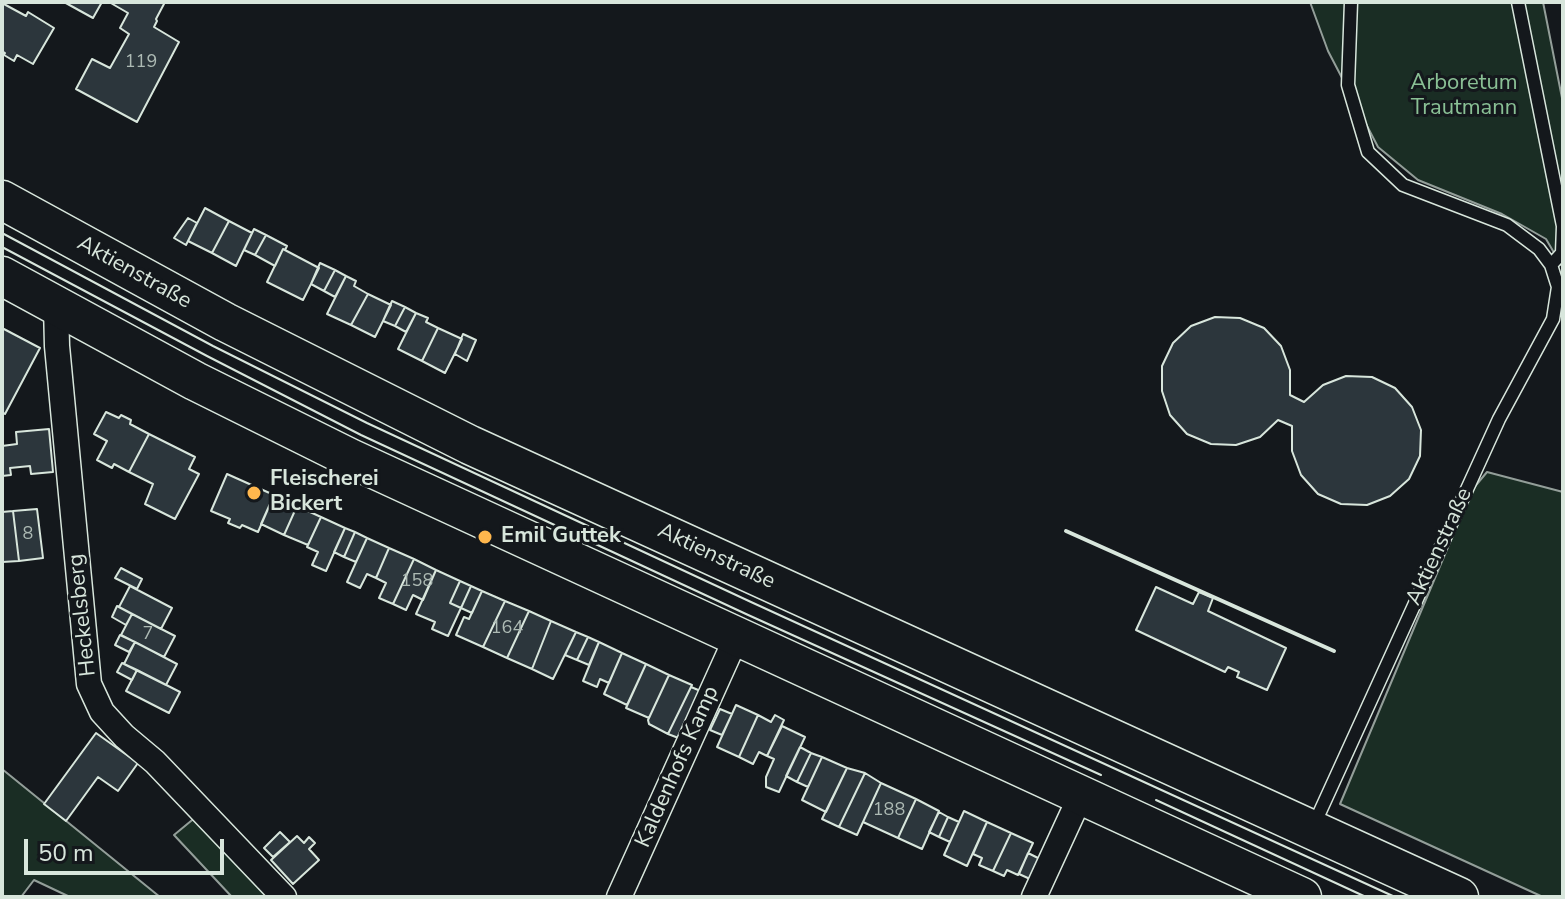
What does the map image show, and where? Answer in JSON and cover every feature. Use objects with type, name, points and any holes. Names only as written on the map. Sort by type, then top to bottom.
[{"type":"main road","name":"Aktienstraße","points":[[2,200],[225,322],[470,445],[1459,897]]},
{"type":"main road","points":[[2,276],[195,381],[350,458],[1302,897]]},
{"type":"street","name":"Heckelsberg","points":[[56,305],[57,346],[89,684],[102,712],[155,762],[284,897]]},
{"type":"street","name":"Kaldenhofs Kamp","points":[[619,897],[737,636]]},
{"type":"street","points":[[1034,897],[1081,795]]},
{"type":"lane","points":[[1351,2],[1348,85],[1368,152],[1403,185],[1507,225],[1539,249],[1551,265],[1562,253],[1563,226],[1518,2]]},
{"type":"lane","name":"Aktienstraße","points":[[1311,829],[1494,430],[1553,319],[1558,287],[1551,265]]},
{"type":"green space","name":"Arboretum Trautmann","points":[[1310,2],[1543,2],[1563,103],[1563,268],[1546,239],[1502,214],[1418,180],[1378,147],[1328,51]]},
{"type":"green space","points":[[1487,472],[1563,492],[1563,897],[1543,897],[1340,804],[1472,490]]},
{"type":"green space","points":[[2,769],[160,897],[70,897],[34,880],[21,897],[2,897]]},
{"type":"green space","points":[[197,816],[272,897],[232,897],[174,835]]},
{"type":"building","points":[[64,2],[102,2],[93,18]]},
{"type":"building","points":[[109,2],[165,2],[154,27],[179,42],[137,122],[76,89],[92,59],[110,68],[129,34],[120,28],[128,13]]},
{"type":"building","points":[[2,3],[26,16],[28,12],[54,28],[33,64],[17,55],[14,61],[4,55]]},
{"type":"building","points":[[205,208],[229,221],[212,253],[188,241]]},
{"type":"building","points":[[188,218],[197,223],[186,245],[174,238]]},
{"type":"building","points":[[229,221],[252,233],[236,266],[212,253]]},
{"type":"building","points":[[254,229],[266,235],[255,255],[244,250]]},
{"type":"building","points":[[266,235],[287,246],[275,266],[255,255]]},
{"type":"building","points":[[283,249],[319,268],[303,300],[267,282]]},
{"type":"building","points":[[320,263],[335,270],[324,291],[311,284]]},
{"type":"building","points":[[335,270],[346,276],[335,297],[324,291]]},
{"type":"building","points":[[346,276],[356,281],[354,286],[368,294],[351,325],[327,314]]},
{"type":"building","points":[[368,294],[391,305],[375,337],[351,325]]},
{"type":"building","points":[[392,301],[405,307],[395,326],[383,321]]},
{"type":"building","points":[[405,307],[416,313],[406,332],[395,326]]},
{"type":"building","points":[[416,313],[428,318],[426,322],[438,328],[422,361],[398,349]]},
{"type":"building","points":[[1215,317],[1240,318],[1264,328],[1281,346],[1290,370],[1290,395],[1304,402],[1323,385],[1346,376],[1372,377],[1395,388],[1412,407],[1421,430],[1420,456],[1409,479],[1390,496],[1367,505],[1341,504],[1318,494],[1301,475],[1292,451],[1292,426],[1278,420],[1260,437],[1236,445],[1211,444],[1187,434],[1170,415],[1162,391],[1162,366],[1173,343],[1191,326]]},
{"type":"building","points":[[2,328],[40,348],[5,414],[2,412]]},
{"type":"building","points":[[438,328],[462,339],[445,373],[422,361]]},
{"type":"building","points":[[463,334],[476,340],[467,361],[455,354]]},
{"type":"building","points":[[106,412],[131,420],[130,424],[149,434],[129,472],[97,460],[107,441],[94,434]]},
{"type":"building","points":[[49,429],[53,472],[31,474],[30,466],[10,468],[11,475],[2,476],[2,446],[17,444],[16,432]]},
{"type":"building","points":[[149,434],[195,457],[189,469],[199,474],[175,519],[145,504],[153,484],[129,472]]},
{"type":"building","points":[[227,474],[274,495],[258,532],[228,523],[230,519],[211,511]]},
{"type":"building","points":[[274,495],[297,506],[284,535],[261,524]]},
{"type":"building","points":[[297,506],[321,517],[308,545],[284,535]]},
{"type":"building","points":[[37,509],[43,558],[19,561],[13,511]]},
{"type":"building","points":[[13,511],[19,561],[2,562],[2,512]]},
{"type":"building","points":[[321,517],[345,528],[326,571],[312,565],[318,552],[307,547]]},
{"type":"building","points":[[345,528],[355,532],[344,557],[334,552]]},
{"type":"building","points":[[355,532],[367,538],[356,562],[344,557]]},
{"type":"building","points":[[367,538],[389,548],[376,578],[367,574],[360,588],[347,582]]},
{"type":"building","points":[[389,548],[414,559],[393,604],[379,598],[386,583],[376,578]]},
{"type":"building","points":[[414,559],[436,570],[423,600],[413,595],[406,610],[393,604]]},
{"type":"building","points":[[121,568],[142,579],[137,589],[115,578]]},
{"type":"building","points":[[436,570],[460,581],[450,603],[461,608],[448,636],[432,629],[435,622],[416,614]]},
{"type":"building","points":[[460,581],[471,586],[461,608],[450,603]]},
{"type":"building","points":[[130,586],[172,608],[161,629],[119,607]]},
{"type":"building","points":[[471,586],[482,591],[472,613],[461,608]]},
{"type":"building","points":[[1156,587],[1193,604],[1199,592],[1213,598],[1208,611],[1286,648],[1267,690],[1237,677],[1239,672],[1228,667],[1225,672],[1136,630]]},
{"type":"building","points":[[482,591],[505,601],[483,647],[456,635],[464,617],[469,619]]},
{"type":"building","points":[[505,601],[529,611],[507,658],[483,647]]},
{"type":"building","points":[[117,606],[132,614],[126,625],[112,617]]},
{"type":"building","points":[[529,611],[551,621],[532,669],[507,658]]},
{"type":"building","points":[[132,614],[175,636],[164,657],[121,635]]},
{"type":"building","points":[[551,621],[576,632],[553,679],[532,669]]},
{"type":"building","points":[[576,632],[588,637],[577,660],[565,655]]},
{"type":"building","points":[[120,635],[135,642],[129,652],[115,645]]},
{"type":"building","points":[[588,637],[599,642],[589,665],[577,660]]},
{"type":"building","points":[[135,642],[177,664],[166,685],[124,664]]},
{"type":"building","points":[[599,642],[622,653],[609,683],[600,679],[597,687],[583,681]]},
{"type":"building","points":[[622,653],[646,664],[627,705],[604,694]]},
{"type":"building","points":[[122,663],[137,670],[132,680],[117,672]]},
{"type":"building","points":[[646,664],[669,675],[649,718],[626,708]]},
{"type":"building","points":[[137,670],[180,692],[169,713],[126,691]]},
{"type":"building","points":[[669,675],[692,685],[668,734],[649,724],[648,720]]},
{"type":"building","points":[[691,687],[703,692],[681,739],[668,734]]},
{"type":"building","points":[[736,705],[758,715],[739,757],[717,747]]},
{"type":"building","points":[[720,709],[732,714],[722,735],[710,730]]},
{"type":"building","points":[[758,715],[771,722],[775,715],[784,720],[767,756],[759,752],[753,764],[739,757]]},
{"type":"building","points":[[782,726],[805,737],[779,792],[766,787],[766,777],[774,759],[767,756]]},
{"type":"building","points":[[96,733],[138,763],[118,791],[98,777],[66,821],[44,804]]},
{"type":"building","points":[[800,747],[811,753],[797,782],[786,776]]},
{"type":"building","points":[[811,753],[822,757],[808,787],[797,782]]},
{"type":"building","points":[[822,757],[847,768],[826,812],[802,800]]},
{"type":"building","points":[[847,768],[865,773],[839,827],[822,819]]},
{"type":"building","points":[[865,773],[881,783],[857,835],[839,827]]},
{"type":"building","points":[[881,783],[916,799],[898,838],[863,822]]},
{"type":"building","points":[[916,799],[939,811],[922,849],[898,838]]},
{"type":"building","points":[[964,811],[987,822],[967,866],[944,855]]},
{"type":"building","points":[[939,812],[948,817],[939,837],[929,832]]},
{"type":"building","points":[[948,817],[959,822],[950,842],[939,837]]},
{"type":"building","points":[[987,822],[1011,833],[993,871],[979,865],[982,858],[973,854]]},
{"type":"building","points":[[280,832],[290,842],[273,857],[264,848]]},
{"type":"building","points":[[1011,833],[1033,843],[1018,875],[1007,870],[1004,876],[993,871]]},
{"type":"building","points":[[297,836],[304,843],[309,837],[315,843],[309,849],[319,860],[293,884],[271,860]]},
{"type":"building","points":[[1028,853],[1040,859],[1030,879],[1019,874]]},
{"type":"tram line","points":[[2,233],[213,346],[367,423],[1395,897]]},
{"type":"tram line","points":[[2,247],[361,435],[1101,775]]},
{"type":"tram line","points":[[1156,800],[1366,897]]},
{"type":"wall","points":[[1066,531],[1334,651]]},
{"type":"place","name":"Fleischerei Bickert","points":[[254,493]]},
{"type":"place","name":"Emil Guttek","points":[[485,537]]}]
